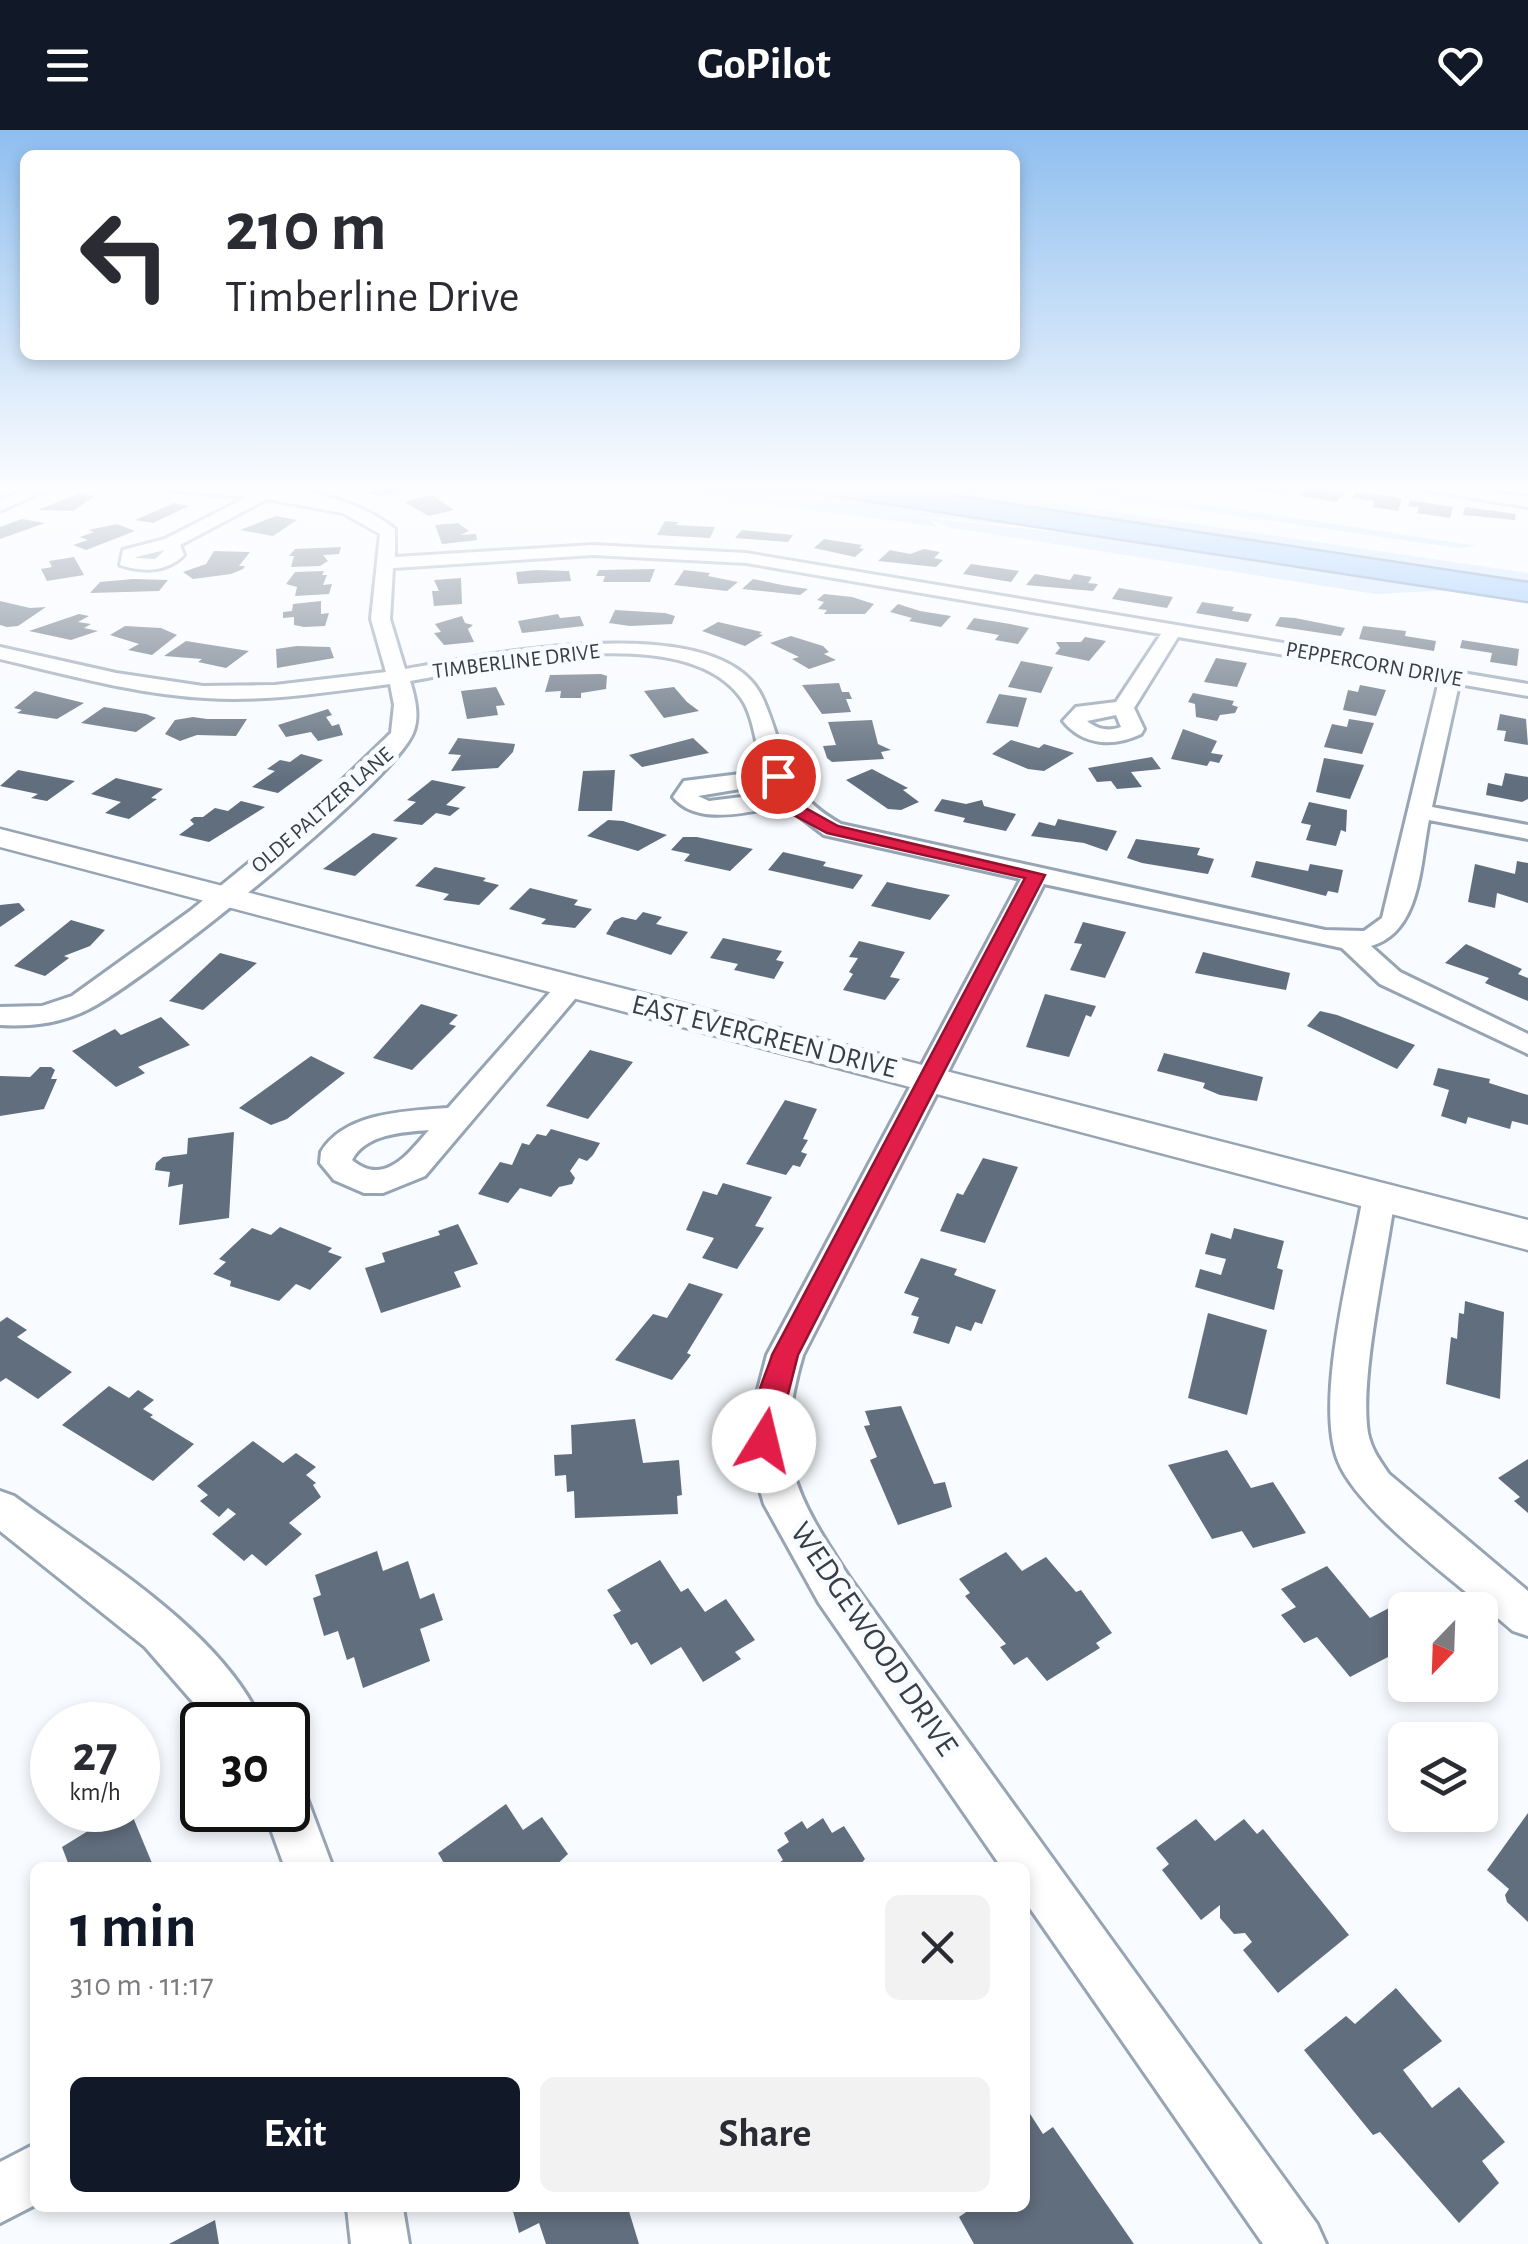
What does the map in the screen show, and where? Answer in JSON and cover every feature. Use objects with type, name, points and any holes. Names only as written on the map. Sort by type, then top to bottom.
[{"type":"highway","points":[[1473,584],[1528,592]]},
{"type":"street","name":"OLDE PALTZER LANE","points":[[0,1016],[50,1012],[99,993],[223,896],[387,757],[402,738],[407,710],[400,676],[382,631],[382,584]]},
{"type":"street","name":"PEPPERCORN DRIVE","points":[[891,584],[1528,690]]},
{"type":"street","points":[[1123,708],[1173,630]]},
{"type":"street","name":"TIMBERLINE DRIVE","points":[[0,654],[142,684],[208,692],[279,691],[586,650],[640,650],[689,658],[744,685],[752,697],[783,788],[810,819],[833,830],[1349,940]]},
{"type":"street","points":[[1349,940],[1376,938],[1389,930],[1450,677]]},
{"type":"street","points":[[1418,811],[1528,832]]},
{"type":"street","name":"EAST EVERGREEN DRIVE","points":[[0,838],[1528,1235]]},
{"type":"street","name":"WEDGEWOOD DRIVE","points":[[1027,1862],[834,1590],[775,1484],[764,1441],[766,1416],[785,1355],[1036,875]]},
{"type":"street","points":[[1349,940],[1390,978],[1528,1045]]},
{"type":"street","points":[[456,1118],[570,987]]},
{"type":"street","points":[[1379,1196],[1348,1398],[1349,1434],[1357,1460],[1375,1486],[1528,1617]]},
{"type":"street","points":[[0,1508],[168,1638],[223,1702]]},
{"type":"street","points":[[296,1832],[306,1862]]},
{"type":"street","name":"WEDGEWOOD DRIVE","points":[[1030,1867],[1297,2244]]},
{"type":"street","points":[[0,2194],[30,2175]]},
{"type":"street","points":[[376,2212],[380,2244]]},
{"type":"shaded area","points":[[1310,584],[1408,584],[1450,590],[1376,594]]},
{"type":"building","points":[[98,584],[165,584],[159,591],[90,593]]},
{"type":"building","points":[[286,584],[332,584],[329,594],[295,596],[297,587]]},
{"type":"building","points":[[436,584],[461,584],[462,604],[434,606],[432,591],[439,591]]},
{"type":"building","points":[[675,584],[736,584],[727,591]]},
{"type":"building","points":[[748,584],[779,584],[808,589],[800,595],[742,589]]},
{"type":"building","points":[[1027,584],[1098,584],[1093,591]]},
{"type":"building","points":[[1119,588],[1173,597],[1167,608],[1112,599]]},
{"type":"building","points":[[824,594],[874,604],[865,614],[824,614],[827,610],[818,609],[824,602],[817,600]]},
{"type":"building","points":[[0,601],[30,608],[46,607],[18,626],[7,627],[0,625]]},
{"type":"building","points":[[321,601],[321,614],[329,613],[325,626],[304,627],[294,625],[294,617],[283,618],[283,612],[292,611],[293,604]]},
{"type":"building","points":[[1202,602],[1252,614],[1248,622],[1196,613]]},
{"type":"building","points":[[898,604],[951,616],[941,627],[909,621],[912,618],[890,612]]},
{"type":"building","points":[[615,610],[675,616],[672,624],[630,626],[609,623]]},
{"type":"building","points":[[79,614],[89,616],[78,622],[91,624],[84,628],[98,631],[71,640],[29,631]]},
{"type":"building","points":[[558,614],[560,618],[580,616],[584,626],[522,633],[518,621]]},
{"type":"building","points":[[462,616],[465,623],[473,625],[468,629],[474,642],[444,645],[434,633],[441,632],[435,624]]},
{"type":"building","points":[[1280,617],[1345,628],[1341,636],[1275,626]]},
{"type":"building","points":[[974,618],[1029,628],[1018,644],[995,640],[999,635],[966,629]]},
{"type":"building","points":[[718,622],[763,635],[745,646],[702,631]]},
{"type":"building","points":[[125,626],[161,628],[177,635],[152,655],[128,650],[139,644],[110,635]]},
{"type":"building","points":[[1363,626],[1406,631],[1405,636],[1436,641],[1434,651],[1359,639]]},
{"type":"building","points":[[791,636],[823,646],[829,652],[824,654],[836,660],[809,669],[792,659],[799,657],[770,643]]},
{"type":"building","points":[[1085,637],[1106,641],[1089,661],[1055,654],[1060,648],[1056,642],[1081,642]]},
{"type":"building","points":[[1462,640],[1519,649],[1517,666],[1490,662],[1492,653],[1460,648]]},
{"type":"building","points":[[186,641],[249,651],[226,668],[198,662],[202,659],[164,656]]},
{"type":"building","points":[[330,647],[334,658],[277,668],[276,649]]},
{"type":"building","points":[[1216,658],[1247,663],[1237,687],[1204,682]]},
{"type":"building","points":[[1021,661],[1053,667],[1041,693],[1008,687]]},
{"type":"building","points":[[550,675],[607,676],[606,689],[581,693],[581,698],[560,698],[561,691],[545,692]]},
{"type":"building","points":[[839,683],[842,692],[849,692],[852,699],[846,699],[851,712],[822,714],[802,685]]},
{"type":"building","points":[[1360,685],[1386,690],[1376,716],[1343,710],[1348,690],[1358,692]]},
{"type":"building","points":[[496,687],[505,705],[496,706],[498,715],[467,719],[461,691]]},
{"type":"building","points":[[674,687],[699,711],[664,718],[644,691]]},
{"type":"building","points":[[35,691],[84,703],[57,719],[17,713],[22,710],[14,708]]},
{"type":"building","points":[[1193,693],[1234,701],[1232,705],[1238,707],[1235,713],[1220,715],[1217,721],[1196,717],[1195,704],[1188,702]]},
{"type":"building","points":[[999,694],[1027,698],[1018,727],[986,723]]},
{"type":"building","points":[[104,707],[156,718],[136,732],[81,723]]},
{"type":"building","points":[[328,709],[332,715],[326,717],[332,726],[339,724],[343,735],[318,741],[311,732],[286,737],[278,725]]},
{"type":"building","points":[[1500,714],[1526,719],[1528,745],[1504,741],[1506,731],[1497,730]]},
{"type":"building","points":[[247,719],[236,736],[197,735],[180,741],[165,734],[175,720]]},
{"type":"building","points":[[1349,719],[1374,723],[1362,754],[1324,747],[1332,724],[1347,727]]},
{"type":"building","points":[[872,720],[878,744],[891,750],[881,752],[884,759],[832,762],[827,758],[823,746],[836,745],[828,722]]},
{"type":"building","points":[[1183,729],[1217,741],[1211,753],[1223,755],[1219,763],[1210,761],[1207,766],[1171,759]]},
{"type":"building","points":[[458,738],[515,744],[498,768],[451,771],[461,755],[448,754]]},
{"type":"building","points":[[693,738],[709,753],[642,767],[629,755]]},
{"type":"building","points":[[1011,740],[1074,753],[1044,771],[1028,769],[992,754]]},
{"type":"building","points":[[301,754],[323,760],[278,793],[252,787],[275,771],[267,769],[280,760],[290,762]]},
{"type":"building","points":[[1152,757],[1161,769],[1131,772],[1142,787],[1117,789],[1111,781],[1097,782],[1088,768]]},
{"type":"building","points":[[1324,758],[1364,765],[1350,799],[1316,792]]},
{"type":"building","points":[[872,769],[908,788],[903,790],[919,802],[901,810],[888,809],[846,780]]},
{"type":"building","points":[[18,770],[75,781],[47,801],[31,798],[38,794],[0,786]]},
{"type":"building","points":[[615,770],[612,811],[578,811],[583,771]]},
{"type":"building","points":[[1505,773],[1528,777],[1528,799],[1522,802],[1486,795],[1488,783],[1502,786]]},
{"type":"building","points":[[116,778],[163,789],[151,798],[157,799],[129,819],[105,813],[121,802],[91,794]]},
{"type":"building","points":[[432,780],[466,787],[446,805],[460,808],[450,816],[436,813],[422,825],[393,821],[416,802],[407,800]]},
{"type":"building","points":[[942,799],[966,804],[982,800],[984,806],[1016,814],[1006,831],[934,811]]},
{"type":"building","points":[[241,801],[265,807],[209,842],[179,835],[194,824],[190,820],[194,817],[203,817],[215,808],[228,811]]},
{"type":"building","points":[[1309,802],[1347,810],[1346,832],[1341,830],[1336,846],[1306,840],[1311,825],[1301,823]]},
{"type":"building","points":[[1058,819],[1117,831],[1107,851],[1084,843],[1031,836],[1039,822],[1055,826]]},
{"type":"building","points":[[608,820],[667,835],[638,851],[587,836]]},
{"type":"building","points":[[373,833],[398,838],[355,876],[323,869]]},
{"type":"building","points":[[683,837],[753,849],[730,871],[684,861],[690,854],[671,850]]},
{"type":"building","points":[[1136,839],[1200,848],[1197,855],[1214,859],[1208,874],[1142,863],[1127,858]]},
{"type":"building","points":[[783,852],[863,875],[853,889],[768,870]]},
{"type":"building","points":[[1256,861],[1308,871],[1310,864],[1343,870],[1338,893],[1328,891],[1326,896],[1251,877]]},
{"type":"building","points":[[1517,861],[1528,863],[1528,903],[1497,893],[1495,908],[1468,902],[1475,864],[1515,874]]},
{"type":"building","points":[[435,867],[486,878],[483,881],[499,885],[479,905],[443,900],[449,894],[415,886]]},
{"type":"building","points":[[887,882],[950,895],[930,920],[871,906]]},
{"type":"building","points":[[530,888],[578,900],[574,905],[592,909],[575,928],[541,924],[546,919],[509,909]]},
{"type":"building","points":[[19,903],[25,910],[0,927],[0,905]]},
{"type":"building","points":[[643,912],[662,917],[656,924],[688,932],[671,955],[606,934],[614,921],[622,917],[636,920]]},
{"type":"building","points":[[71,920],[105,930],[90,946],[64,956],[69,958],[45,976],[14,966]]},
{"type":"building","points":[[1083,922],[1126,932],[1105,978],[1070,970],[1082,944],[1074,943]]},
{"type":"building","points":[[723,938],[782,951],[776,960],[784,962],[774,979],[734,970],[738,964],[710,958]]},
{"type":"building","points":[[859,941],[905,952],[890,977],[900,979],[885,1000],[843,990],[858,958],[849,957]]},
{"type":"building","points":[[1466,944],[1522,969],[1518,974],[1528,978],[1528,1001],[1485,983],[1489,978],[1445,963]]},
{"type":"building","points":[[1203,952],[1290,973],[1286,990],[1195,973]]},
{"type":"building","points":[[220,953],[257,963],[203,1010],[169,1001]]},
{"type":"building","points":[[1045,994],[1096,1006],[1091,1017],[1086,1015],[1069,1057],[1026,1047]]},
{"type":"building","points":[[421,1004],[458,1015],[449,1024],[456,1026],[412,1070],[373,1058]]},
{"type":"building","points":[[1320,1011],[1415,1045],[1397,1069],[1307,1026]]},
{"type":"building","points":[[161,1017],[190,1045],[138,1067],[145,1073],[116,1087],[72,1051],[115,1029],[121,1035]]},
{"type":"building","points":[[590,1050],[633,1062],[588,1119],[546,1106]]},
{"type":"building","points":[[1164,1053],[1263,1077],[1257,1101],[1220,1095],[1203,1088],[1205,1083],[1157,1071]]},
{"type":"building","points":[[311,1056],[345,1073],[287,1119],[271,1125],[239,1108]]},
{"type":"building","points":[[40,1067],[51,1067],[55,1070],[51,1079],[57,1079],[44,1109],[0,1116],[0,1076],[30,1077]]},
{"type":"building","points":[[1438,1068],[1490,1079],[1489,1083],[1528,1095],[1528,1125],[1512,1121],[1510,1129],[1468,1117],[1466,1124],[1441,1116],[1449,1090],[1433,1085]]},
{"type":"building","points":[[785,1100],[817,1109],[803,1139],[808,1140],[801,1152],[807,1154],[800,1167],[793,1165],[786,1175],[746,1164]]},
{"type":"building","points":[[551,1129],[600,1143],[587,1161],[579,1158],[570,1171],[575,1178],[572,1184],[559,1187],[551,1197],[520,1188],[508,1203],[478,1194],[500,1162],[512,1165],[522,1143],[529,1145],[537,1134],[546,1136]]},
{"type":"building","points":[[234,1132],[229,1218],[179,1225],[183,1184],[168,1187],[170,1172],[155,1170],[156,1163],[163,1157],[187,1154],[188,1138]]},
{"type":"building","points":[[983,1158],[1018,1167],[985,1243],[940,1231],[957,1193],[963,1195]]},
{"type":"building","points":[[723,1183],[772,1197],[755,1226],[764,1228],[737,1269],[702,1258],[714,1238],[686,1230],[703,1191],[717,1195]]},
{"type":"building","points":[[458,1224],[478,1264],[454,1272],[461,1287],[381,1313],[365,1268],[385,1262],[382,1253],[440,1235],[438,1231]]},
{"type":"building","points":[[280,1227],[332,1248],[328,1252],[342,1257],[310,1290],[296,1284],[279,1301],[230,1286],[231,1281],[213,1274],[226,1262],[219,1259],[252,1228],[271,1235]]},
{"type":"building","points":[[1234,1228],[1284,1241],[1277,1268],[1283,1270],[1274,1310],[1195,1287],[1200,1269],[1221,1275],[1226,1259],[1205,1254],[1211,1233],[1231,1239]]},
{"type":"building","points":[[921,1258],[957,1269],[954,1275],[996,1290],[982,1324],[975,1322],[971,1331],[956,1326],[949,1344],[913,1333],[919,1317],[911,1315],[919,1298],[904,1293]]},
{"type":"building","points":[[689,1283],[723,1294],[687,1353],[691,1355],[672,1380],[615,1360],[653,1314],[667,1318]]},
{"type":"building","points":[[1465,1301],[1504,1312],[1500,1399],[1446,1384],[1451,1337],[1457,1339],[1459,1313],[1464,1314]]},
{"type":"building","points":[[1208,1313],[1267,1330],[1247,1415],[1188,1398]]},
{"type":"building","points":[[7,1317],[27,1330],[17,1337],[72,1372],[38,1399],[6,1378],[0,1382],[0,1322]]},
{"type":"building","points":[[109,1386],[129,1398],[138,1390],[154,1400],[143,1409],[153,1415],[150,1417],[194,1444],[153,1481],[62,1425]]},
{"type":"building","points":[[901,1406],[934,1484],[945,1482],[952,1507],[898,1525],[870,1460],[877,1457],[864,1426],[870,1425],[865,1411]]},
{"type":"building","points":[[635,1419],[643,1463],[679,1460],[682,1495],[677,1496],[678,1514],[575,1518],[574,1491],[567,1492],[566,1475],[555,1476],[554,1455],[572,1454],[571,1425]]},
{"type":"building","points":[[253,1441],[283,1463],[296,1453],[316,1467],[306,1475],[316,1483],[313,1485],[321,1497],[289,1523],[302,1534],[266,1566],[252,1554],[244,1561],[212,1534],[236,1514],[228,1508],[219,1517],[200,1501],[208,1495],[197,1486]]},
{"type":"building","points":[[1227,1450],[1251,1488],[1273,1482],[1306,1533],[1253,1548],[1242,1531],[1212,1539],[1168,1465]]},
{"type":"building","points":[[1528,1459],[1528,1513],[1514,1501],[1520,1497],[1498,1478]]},
{"type":"building","points":[[377,1551],[383,1571],[408,1561],[420,1599],[434,1593],[443,1620],[420,1629],[430,1661],[363,1688],[354,1657],[347,1660],[338,1631],[324,1636],[313,1598],[321,1595],[315,1575]]},
{"type":"building","points":[[1006,1552],[1022,1571],[1046,1557],[1076,1592],[1081,1590],[1112,1633],[1096,1643],[1100,1648],[1047,1681],[1027,1657],[1014,1665],[1000,1647],[1006,1644],[965,1596],[970,1593],[959,1579]]},
{"type":"building","points":[[660,1560],[681,1592],[688,1588],[705,1612],[726,1599],[755,1640],[735,1652],[741,1659],[703,1682],[681,1647],[651,1665],[637,1642],[631,1645],[613,1615],[621,1611],[607,1590]]},
{"type":"building","points":[[1327,1566],[1370,1618],[1388,1609],[1388,1657],[1350,1677],[1317,1637],[1304,1643],[1281,1615],[1296,1607],[1281,1589]]},
{"type":"building","points":[[506,1804],[523,1830],[542,1817],[568,1854],[559,1862],[443,1862],[438,1853]]},
{"type":"building","points":[[1528,1813],[1528,1922],[1507,1902],[1505,1895],[1509,1889],[1487,1870]]},
{"type":"building","points":[[823,1818],[832,1833],[844,1826],[865,1859],[780,1862],[783,1860],[777,1850],[789,1842],[784,1833],[802,1821],[807,1829]]},
{"type":"building","points":[[1196,1819],[1215,1841],[1244,1819],[1257,1834],[1263,1829],[1349,1935],[1278,1993],[1243,1950],[1252,1942],[1245,1933],[1234,1934],[1220,1918],[1220,1905],[1201,1920],[1162,1870],[1169,1864],[1156,1848]]},
{"type":"building","points":[[86,1832],[139,1832],[152,1862],[68,1862],[62,1847]]},
{"type":"building","points":[[1396,1988],[1442,2041],[1403,2070],[1432,2108],[1459,2087],[1505,2142],[1482,2161],[1499,2183],[1459,2223],[1380,2132],[1373,2135],[1304,2050],[1346,2016],[1355,2024]]},
{"type":"building","points":[[1030,2114],[1043,2134],[1053,2127],[1134,2244],[974,2244],[959,2217],[966,2212],[1030,2212]]},
{"type":"building","points":[[513,2212],[629,2212],[639,2244],[546,2244],[539,2223],[519,2233]]},
{"type":"building","points":[[215,2220],[219,2244],[169,2244]]},
{"type":"route","points":[[764,1441],[766,1416],[785,1355],[1036,875],[833,830],[796,809],[787,799],[778,776]]}]
